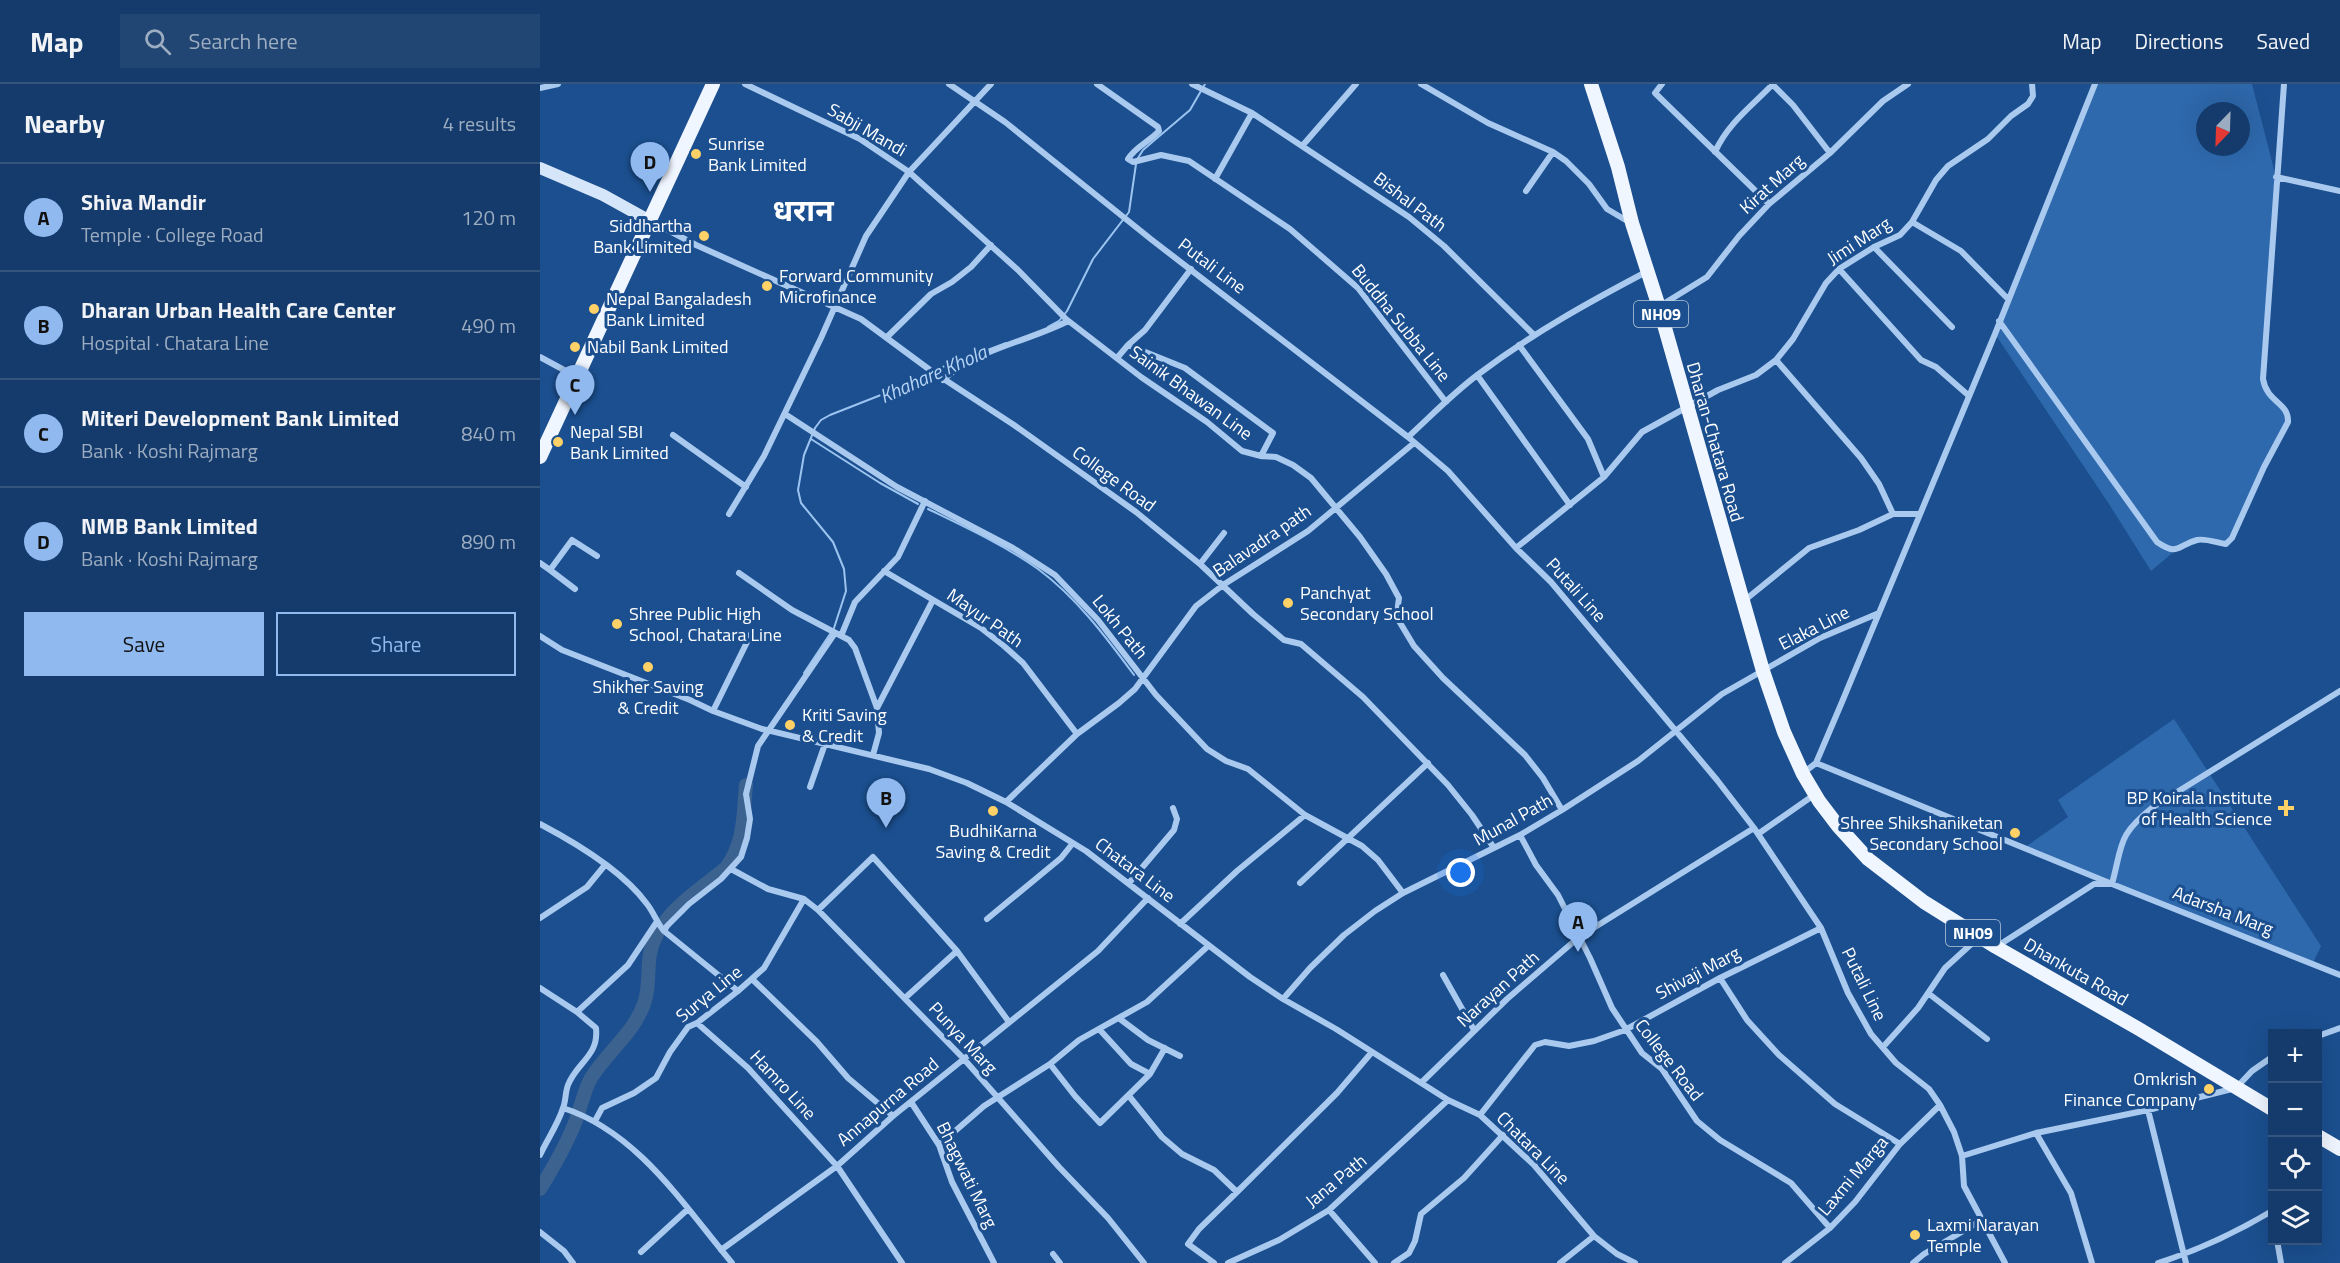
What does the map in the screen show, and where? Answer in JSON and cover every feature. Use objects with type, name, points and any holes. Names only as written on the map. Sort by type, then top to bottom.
[{"type":"main road","points":[[540,457],[713,84]]},
{"type":"main road","name":"NH09","points":[[1592,84],[1618,167],[1632,223]]},
{"type":"main road","name":"Dharan-Chatara Road","points":[[1632,223],[1659,307],[1763,671]]},
{"type":"main road","name":"Dhankuta Road","points":[[1763,671],[1784,732],[1803,774],[1838,826],[1868,859],[1905,888],[1979,937],[2268,1107]]},
{"type":"main road","points":[[2320,1137],[2340,1149]]},
{"type":"street","points":[[540,88],[558,84]]},
{"type":"street","name":"Sabji Mandi","points":[[745,84],[860,140],[909,172]]},
{"type":"street","name":"Putali Line","points":[[949,84],[1030,141],[1121,216],[1408,437],[1448,471],[1516,548],[1551,582],[1756,831],[1821,928],[1848,993],[1872,1034],[1896,1063],[1929,1089],[1940,1105],[1954,1132],[1962,1156],[1964,1186],[2005,1263]]},
{"type":"street","points":[[729,514],[764,456],[821,338],[866,236],[909,172],[991,84]]},
{"type":"street","name":"Buddha Subba Line","points":[[1097,84],[1158,127],[1159,131],[1153,138],[1131,154],[1128,159],[1133,162],[1161,155],[1176,157],[1199,166],[1290,229],[1348,277],[1446,402]]},
{"type":"street","points":[[1303,145],[1356,84]]},
{"type":"street","points":[[1421,84],[1488,123],[1553,152],[1566,161],[1589,184],[1607,209],[1632,223]]},
{"type":"street","points":[[1662,84],[1655,93],[1769,204]]},
{"type":"street","points":[[1715,152],[1732,124],[1773,84],[1793,105],[1830,153]]},
{"type":"street","name":"Kirat Marg","points":[[1659,307],[1707,277],[1739,236],[1769,204],[1830,153],[1883,100],[1908,84]]},
{"type":"street","name":"Jimi Marg","points":[[1516,548],[1604,477],[1642,432],[1718,390],[1756,375],[1776,360],[1793,339],[1826,283],[1839,269],[1874,247],[1900,235],[1912,222],[1936,180],[1948,166],[1988,139],[2011,116],[2028,104],[2033,96],[2032,84]]},
{"type":"street","points":[[1803,774],[1816,763],[2095,84]]},
{"type":"street","points":[[1999,321],[2157,542],[2168,549],[2176,550],[2198,539],[2226,544],[2232,538],[2288,422],[2288,415],[2284,408],[2265,389],[2263,379],[2284,84]]},
{"type":"street","name":"Bishal Path","points":[[1195,85],[1252,113],[1409,217],[1452,254],[1534,335]]},
{"type":"street","points":[[1215,179],[1252,113]]},
{"type":"street","points":[[1526,190],[1553,152]]},
{"type":"street","points":[[540,168],[603,195],[650,221]]},
{"type":"street","name":"Sainik Bhawan Line","points":[[909,172],[990,245],[1067,320],[1116,358],[1207,422],[1242,451],[1276,457],[1293,465],[1311,478],[1386,574],[1399,598],[1397,613],[1399,621],[1414,646],[1443,678],[1525,755],[1543,778],[1562,810]]},
{"type":"street","points":[[2276,177],[2340,191]]},
{"type":"street","name":"College Road","points":[[650,221],[706,250],[834,305],[861,319],[942,379],[1014,425],[1136,512],[1200,564],[1253,614],[1284,639],[1300,644],[1342,678],[1428,763],[1472,815],[1494,848]]},
{"type":"street","points":[[1912,222],[1961,250],[2008,300]]},
{"type":"street","points":[[887,338],[931,294],[972,267],[990,245]]},
{"type":"street","points":[[1874,247],[1952,327]]},
{"type":"street","points":[[1116,358],[1145,330],[1191,269]]},
{"type":"street","points":[[1839,269],[1921,360],[1936,367],[1968,395]]},
{"type":"street","points":[[1408,437],[1477,375],[1519,345],[1575,309],[1648,271]]},
{"type":"street","points":[[942,379],[956,368],[987,352],[1036,336],[1067,320]]},
{"type":"street","points":[[1128,345],[1185,368],[1269,430],[1272,436],[1261,456]]},
{"type":"street","points":[[1519,345],[1588,439],[1604,477]]},
{"type":"street","points":[[540,357],[578,377]]},
{"type":"street","points":[[1776,360],[1861,458],[1879,484],[1893,514]]},
{"type":"street","points":[[1477,375],[1570,506]]},
{"type":"street","name":"Lokh Path","points":[[784,414],[897,487],[1013,548],[1055,575],[1098,620],[1143,679],[1207,749],[1248,770],[1305,815],[1362,846],[1378,860],[1403,893]]},
{"type":"street","points":[[673,435],[746,487]]},
{"type":"street","name":"Balavadra path","points":[[1006,802],[1077,734],[1119,703],[1143,679],[1196,606],[1223,585],[1277,552],[1336,508],[1414,443]]},
{"type":"street","points":[[663,930],[688,904],[731,869],[741,857],[750,819],[746,794],[758,746],[765,730],[855,602],[898,557],[925,501]]},
{"type":"street","points":[[1742,602],[1809,548],[1859,530],[1893,514],[1919,514]]},
{"type":"street","points":[[1200,564],[1224,533]]},
{"type":"street","points":[[550,570],[572,540],[597,556]]},
{"type":"street","points":[[541,564],[576,589]]},
{"type":"street","name":"Mayur Path","points":[[884,571],[981,628],[1023,663],[1077,734]]},
{"type":"street","points":[[739,573],[792,610],[849,640],[855,648],[877,708],[879,733],[873,755]]},
{"type":"street","points":[[877,708],[933,600]]},
{"type":"street","name":"Elaka Line","points":[[1763,671],[1820,638],[1879,613]]},
{"type":"street","points":[[713,711],[753,630]]},
{"type":"street","name":"Chatara Line","points":[[540,636],[562,650],[765,730],[929,769],[1006,802],[1073,843],[1129,883],[1207,946],[1283,999],[1448,1100],[1480,1115],[1534,1165],[1594,1236],[1617,1254],[1635,1263]]},
{"type":"street","name":"Munal Path","points":[[1283,999],[1310,968],[1344,935],[1375,911],[1403,893],[1520,835],[1562,810],[1638,761],[1722,694],[1763,671]]},
{"type":"street","points":[[1816,763],[2112,884],[2123,838],[2135,821],[2153,807],[2340,691]]},
{"type":"street","points":[[810,787],[825,744]]},
{"type":"street","points":[[1300,883],[1428,763]]},
{"type":"street","name":"Narayan Path","points":[[1421,1083],[1474,1030],[1579,938],[1815,794]]},
{"type":"street","points":[[1129,883],[1174,830],[1177,819],[1173,808]]},
{"type":"street","points":[[1180,924],[1237,871],[1305,815]]},
{"type":"street","points":[[540,824],[605,865],[628,884],[648,905],[656,923],[663,930],[738,991]]},
{"type":"street","name":"College Road","points":[[1520,835],[1536,865],[1558,895],[1612,1008],[1642,1053],[1662,1069],[1697,1120],[1720,1140],[1791,1183],[1830,1228]]},
{"type":"street","points":[[987,919],[1060,858],[1073,843]]},
{"type":"street","points":[[818,910],[873,857],[957,951],[1009,1022]]},
{"type":"street","points":[[540,918],[587,887],[605,865]]},
{"type":"street","name":"Punya Marg","points":[[731,869],[768,889],[804,899],[818,910],[963,1058],[1059,1167],[1108,1218],[1144,1263]]},
{"type":"street","name":"Adarsha Marg","points":[[1996,947],[2094,884],[2112,884],[2340,975]]},
{"type":"street","name":"Annapurna Road","points":[[721,1250],[837,1166],[963,1058],[1098,951],[1148,898]]},
{"type":"street","name":"Surya Line","points":[[595,1121],[602,1108],[634,1093],[656,1078],[688,1027],[697,1023],[764,968],[804,899]]},
{"type":"street","points":[[577,1012],[628,965],[656,923]]},
{"type":"street","name":"Shivaji Marg","points":[[1480,1115],[1535,1045],[1545,1042],[1569,1046],[1594,1041],[1625,1030],[1720,978],[1821,928]]},
{"type":"street","points":[[1883,1047],[1918,1008],[1945,968],[1979,937]]},
{"type":"street","points":[[939,1145],[984,1106],[1050,1064],[1079,1040],[1147,1002],[1207,946]]},
{"type":"street","points":[[905,998],[957,951]]},
{"type":"street","points":[[1443,975],[1474,1030]]},
{"type":"street","points":[[1720,978],[1747,1020],[1779,1055],[1834,1104],[1900,1144]]},
{"type":"street","points":[[752,979],[817,1042],[848,1078],[893,1116]]},
{"type":"street","points":[[540,988],[577,1012],[596,1028],[597,1040],[590,1055],[573,1075],[567,1088],[564,1108],[540,1155]]},
{"type":"street","points":[[1928,993],[1987,1039]]},
{"type":"street","points":[[1120,1019],[1148,1040],[1180,1056]]},
{"type":"street","name":"Hamro Line","points":[[697,1023],[748,1068],[837,1166],[902,1263]]},
{"type":"street","points":[[2322,1035],[2340,1028]]},
{"type":"street","points":[[1099,1029],[1131,1064],[1149,1074]]},
{"type":"street","points":[[1050,1064],[1100,1123],[1149,1074],[1165,1048]]},
{"type":"street","points":[[1214,1263],[1188,1244],[1199,1229],[1337,1093],[1372,1052]]},
{"type":"street","points":[[1962,1156],[2036,1133],[2148,1110],[2236,1088],[2252,1071],[2268,1060]]},
{"type":"street","points":[[1129,1096],[1162,1137],[1182,1154],[1214,1170],[1237,1192]]},
{"type":"street","name":"Jana Path","points":[[1228,1263],[1279,1240],[1329,1209],[1448,1100]]},
{"type":"street","name":"Bhagwati Marg","points":[[911,1102],[939,1145],[952,1182],[994,1263]]},
{"type":"street","name":"Laxmi Marga","points":[[1785,1263],[1830,1228],[1855,1202],[1900,1144],[1940,1105]]},
{"type":"street","points":[[564,1108],[595,1121],[619,1137],[660,1177],[732,1263]]},
{"type":"street","points":[[2148,1110],[2186,1263]]},
{"type":"street","points":[[2036,1133],[2071,1193],[2092,1263]]},
{"type":"street","points":[[540,1134],[547,1140]]},
{"type":"street","points":[[1394,1263],[1408,1253],[1415,1241],[1421,1214],[1464,1178],[1503,1135]]},
{"type":"street","points":[[641,1252],[688,1209]]},
{"type":"street","points":[[1329,1209],[1375,1263]]},
{"type":"street","points":[[2158,1263],[2234,1234],[2268,1213]]},
{"type":"street","points":[[1913,1263],[1924,1254],[1982,1220]]},
{"type":"street","points":[[540,1232],[564,1251],[573,1263]]},
{"type":"street","points":[[1560,1263],[1594,1236]]},
{"type":"street","points":[[2278,1245],[2282,1263]]},
{"type":"street","points":[[1053,1254],[1060,1263]]},
{"type":"shaded area","points":[[2095,84],[2252,84],[2276,177],[2265,390],[2284,408],[2288,422],[2226,544],[2198,539],[2176,550],[2151,571],[1995,334]]},
{"type":"shaded area","points":[[2174,719],[2321,946],[2313,963],[2024,848],[2068,817],[2058,800]]},
{"type":"waterway","name":"Khahare Khola","points":[[1138,158],[1143,150],[1190,110],[1205,84]]},
{"type":"waterway","name":"Khahare Khola","points":[[1048,327],[1059,321],[1067,311],[1093,259],[1129,212],[1136,164]]},
{"type":"waterway","name":"Khahare Khola","points":[[804,673],[834,628],[846,591],[844,569],[833,542],[801,503],[798,490],[804,455],[815,428],[821,420],[830,415],[886,393],[910,389],[931,379],[940,368],[1006,343]]},
{"type":"waterway","points":[[811,439],[918,504]]},
{"type":"waterway","points":[[928,509],[1012,552],[1052,580],[1090,618],[1134,675]]},
{"type":"waterway","name":"Khahare Khola","points":[[540,1189],[568,1138],[591,1078],[639,1015],[647,992],[650,954],[661,927],[691,895],[726,868],[732,858],[742,828],[746,785]]},
{"type":"place","name":"Sunrise Bank Limited","points":[[696,154]]},
{"type":"place","name":"NMB Bank Limited","points":[[650,192]]},
{"type":"place","name":"Siddhartha Bank Limited","points":[[704,236]]},
{"type":"place","name":"Forward Community Microfinance","points":[[767,286]]},
{"type":"place","name":"Nepal Bangaladesh Bank Limited","points":[[594,309]]},
{"type":"place","name":"Nabil Bank Limited","points":[[575,347]]},
{"type":"place","name":"Miteri Development Bank Limited","points":[[575,415]]},
{"type":"place","name":"Nepal SBI Bank Limited","points":[[558,442]]},
{"type":"place","name":"Panchyat Secondary School","points":[[1288,603]]},
{"type":"place","name":"Shree Public High School, Chatara Line","points":[[617,624]]},
{"type":"place","name":"Shikher Saving & Credit","points":[[648,667]]},
{"type":"place","name":"Kriti Saving & Credit","points":[[790,725]]},
{"type":"place","name":"BP Koirala Institute of Health Science","points":[[2286,808]]},
{"type":"place","name":"BudhiKarna Saving & Credit","points":[[993,811]]},
{"type":"place","name":"Dharan Urban Health Care Center","points":[[886,828]]},
{"type":"place","name":"Shree Shikshaniketan Secondary School","points":[[2015,833]]},
{"type":"place","name":"Shiva Mandir","points":[[1578,952]]},
{"type":"place","name":"Omkrish Finance Company","points":[[2209,1089]]},
{"type":"place","name":"Laxmi Narayan Temple","points":[[1915,1235]]},
{"type":"district","name":"धरान","points":[[803,211]]}]
